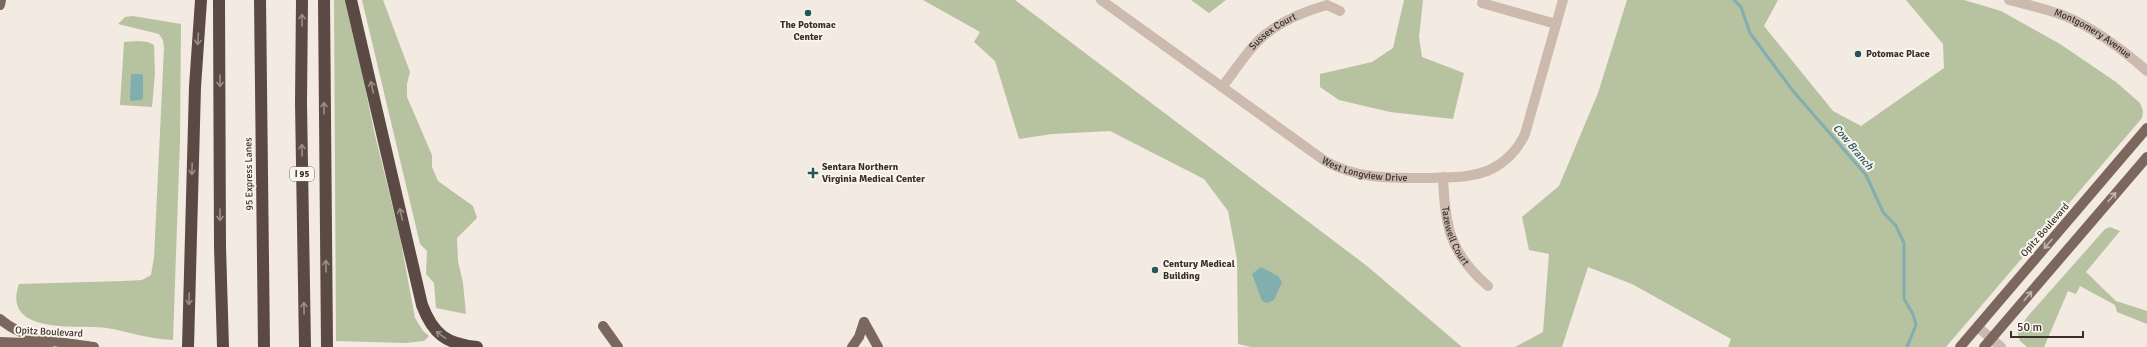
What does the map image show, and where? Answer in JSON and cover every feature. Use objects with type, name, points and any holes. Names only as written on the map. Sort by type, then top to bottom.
[{"type":"highway","points":[[188,347],[195,87],[201,0]]},
{"type":"highway","points":[[220,0],[220,247],[223,347]]},
{"type":"highway","name":"95 Express Lanes","points":[[260,0],[260,122],[264,347]]},
{"type":"highway","name":"I 95","points":[[302,0],[301,103],[305,347]]},
{"type":"highway","points":[[324,0],[327,347]]},
{"type":"highway","points":[[351,0],[422,305],[428,319],[437,333],[452,342],[477,347]]},
{"type":"main road","points":[[0,5],[1,0]]},
{"type":"main road","name":"Opitz Boulevard","points":[[1960,347],[2147,128]]},
{"type":"main road","points":[[1984,347],[2147,157]]},
{"type":"main road","points":[[0,318],[16,330],[26,334],[94,347]]},
{"type":"main road","points":[[852,347],[859,337],[864,322],[878,347]]},
{"type":"main road","points":[[603,326],[618,347]]},
{"type":"main road","name":"Opitz Boulevard","points":[[0,342],[97,347]]},
{"type":"street","name":"West Longview Drive","points":[[1101,0],[1325,161],[1344,171],[1389,179],[1467,176],[1487,171],[1507,158],[1516,149],[1525,134],[1563,0]]},
{"type":"street","name":"Montgomery Avenue","points":[[2009,0],[2049,10],[2085,25],[2108,40],[2147,71]]},
{"type":"street","points":[[1482,3],[1556,24]]},
{"type":"street","name":"Sussex Court","points":[[1222,87],[1258,40],[1277,26],[1300,13],[1327,5],[1340,11]]},
{"type":"street","name":"Tazewell Court","points":[[1443,177],[1445,212],[1452,240],[1466,265],[1488,286]]},
{"type":"street","points":[[1978,327],[2001,347]]},
{"type":"green space","points":[[334,0],[347,0],[374,131],[400,237],[415,318],[423,331],[429,336],[424,341],[405,343],[336,341]]},
{"type":"green space","points":[[362,0],[383,0],[410,72],[407,84],[407,97],[432,155],[432,167],[438,181],[473,206],[477,218],[457,238],[458,261],[463,283],[466,314],[436,308],[434,283],[426,274],[427,251],[420,244]]},
{"type":"green space","points":[[923,0],[1015,0],[1367,266],[1462,347],[1251,347],[1238,344],[1237,259],[1228,211],[1204,179],[1110,131],[1052,134],[1019,139],[995,61],[974,42],[980,32]]},
{"type":"green space","points":[[1191,0],[1226,0],[1209,13]]},
{"type":"green space","points":[[1404,0],[1423,0],[1419,37],[1422,57],[1464,73],[1453,119],[1390,112],[1339,100],[1320,87],[1320,74],[1372,62],[1393,48]]},
{"type":"green space","points":[[1627,0],[1778,0],[1764,26],[1833,111],[1861,126],[1944,68],[1943,44],[1906,0],[1964,0],[2001,11],[2060,44],[2116,82],[2140,103],[2143,111],[2142,118],[1946,347],[1728,347],[1731,339],[1632,284],[1588,267],[1562,347],[1515,347],[1543,332],[1549,254],[1529,250],[1522,217],[1559,186],[1598,93]]},
{"type":"green space","points":[[133,16],[181,24],[180,140],[173,340],[147,337],[107,328],[48,324],[33,320],[22,313],[16,301],[19,284],[142,280],[151,275],[154,258],[164,48],[163,40],[159,34],[118,24],[125,17]]},
{"type":"green space","points":[[124,42],[148,42],[154,45],[155,73],[152,107],[120,105]]},
{"type":"green space","points":[[2110,227],[2120,231],[2086,272],[2116,301],[2147,311],[2147,324],[2117,312],[2115,305],[2080,286],[2076,294],[2068,291],[2044,347],[2027,347],[2020,341],[2017,331],[2028,316],[2105,229]]},
{"type":"water","points":[[131,74],[142,74],[143,76],[143,98],[141,100],[131,101]]},
{"type":"water","points":[[1261,267],[1278,276],[1282,282],[1274,300],[1267,303],[1262,301],[1252,274]]},
{"type":"waterway","name":"Cow Branch","points":[[1734,0],[1741,7],[1750,33],[1793,91],[1866,175],[1883,212],[1896,226],[1904,243],[1904,299],[1913,314],[1916,325],[1907,347]]},
{"type":"place","name":"The Potomac Center","points":[[808,13]]},
{"type":"place","name":"Potomac Place","points":[[1858,54]]},
{"type":"place","name":"Sentara Northern Virginia Medical Center","points":[[813,173]]},
{"type":"place","name":"Century Medical Building","points":[[1155,270]]}]
